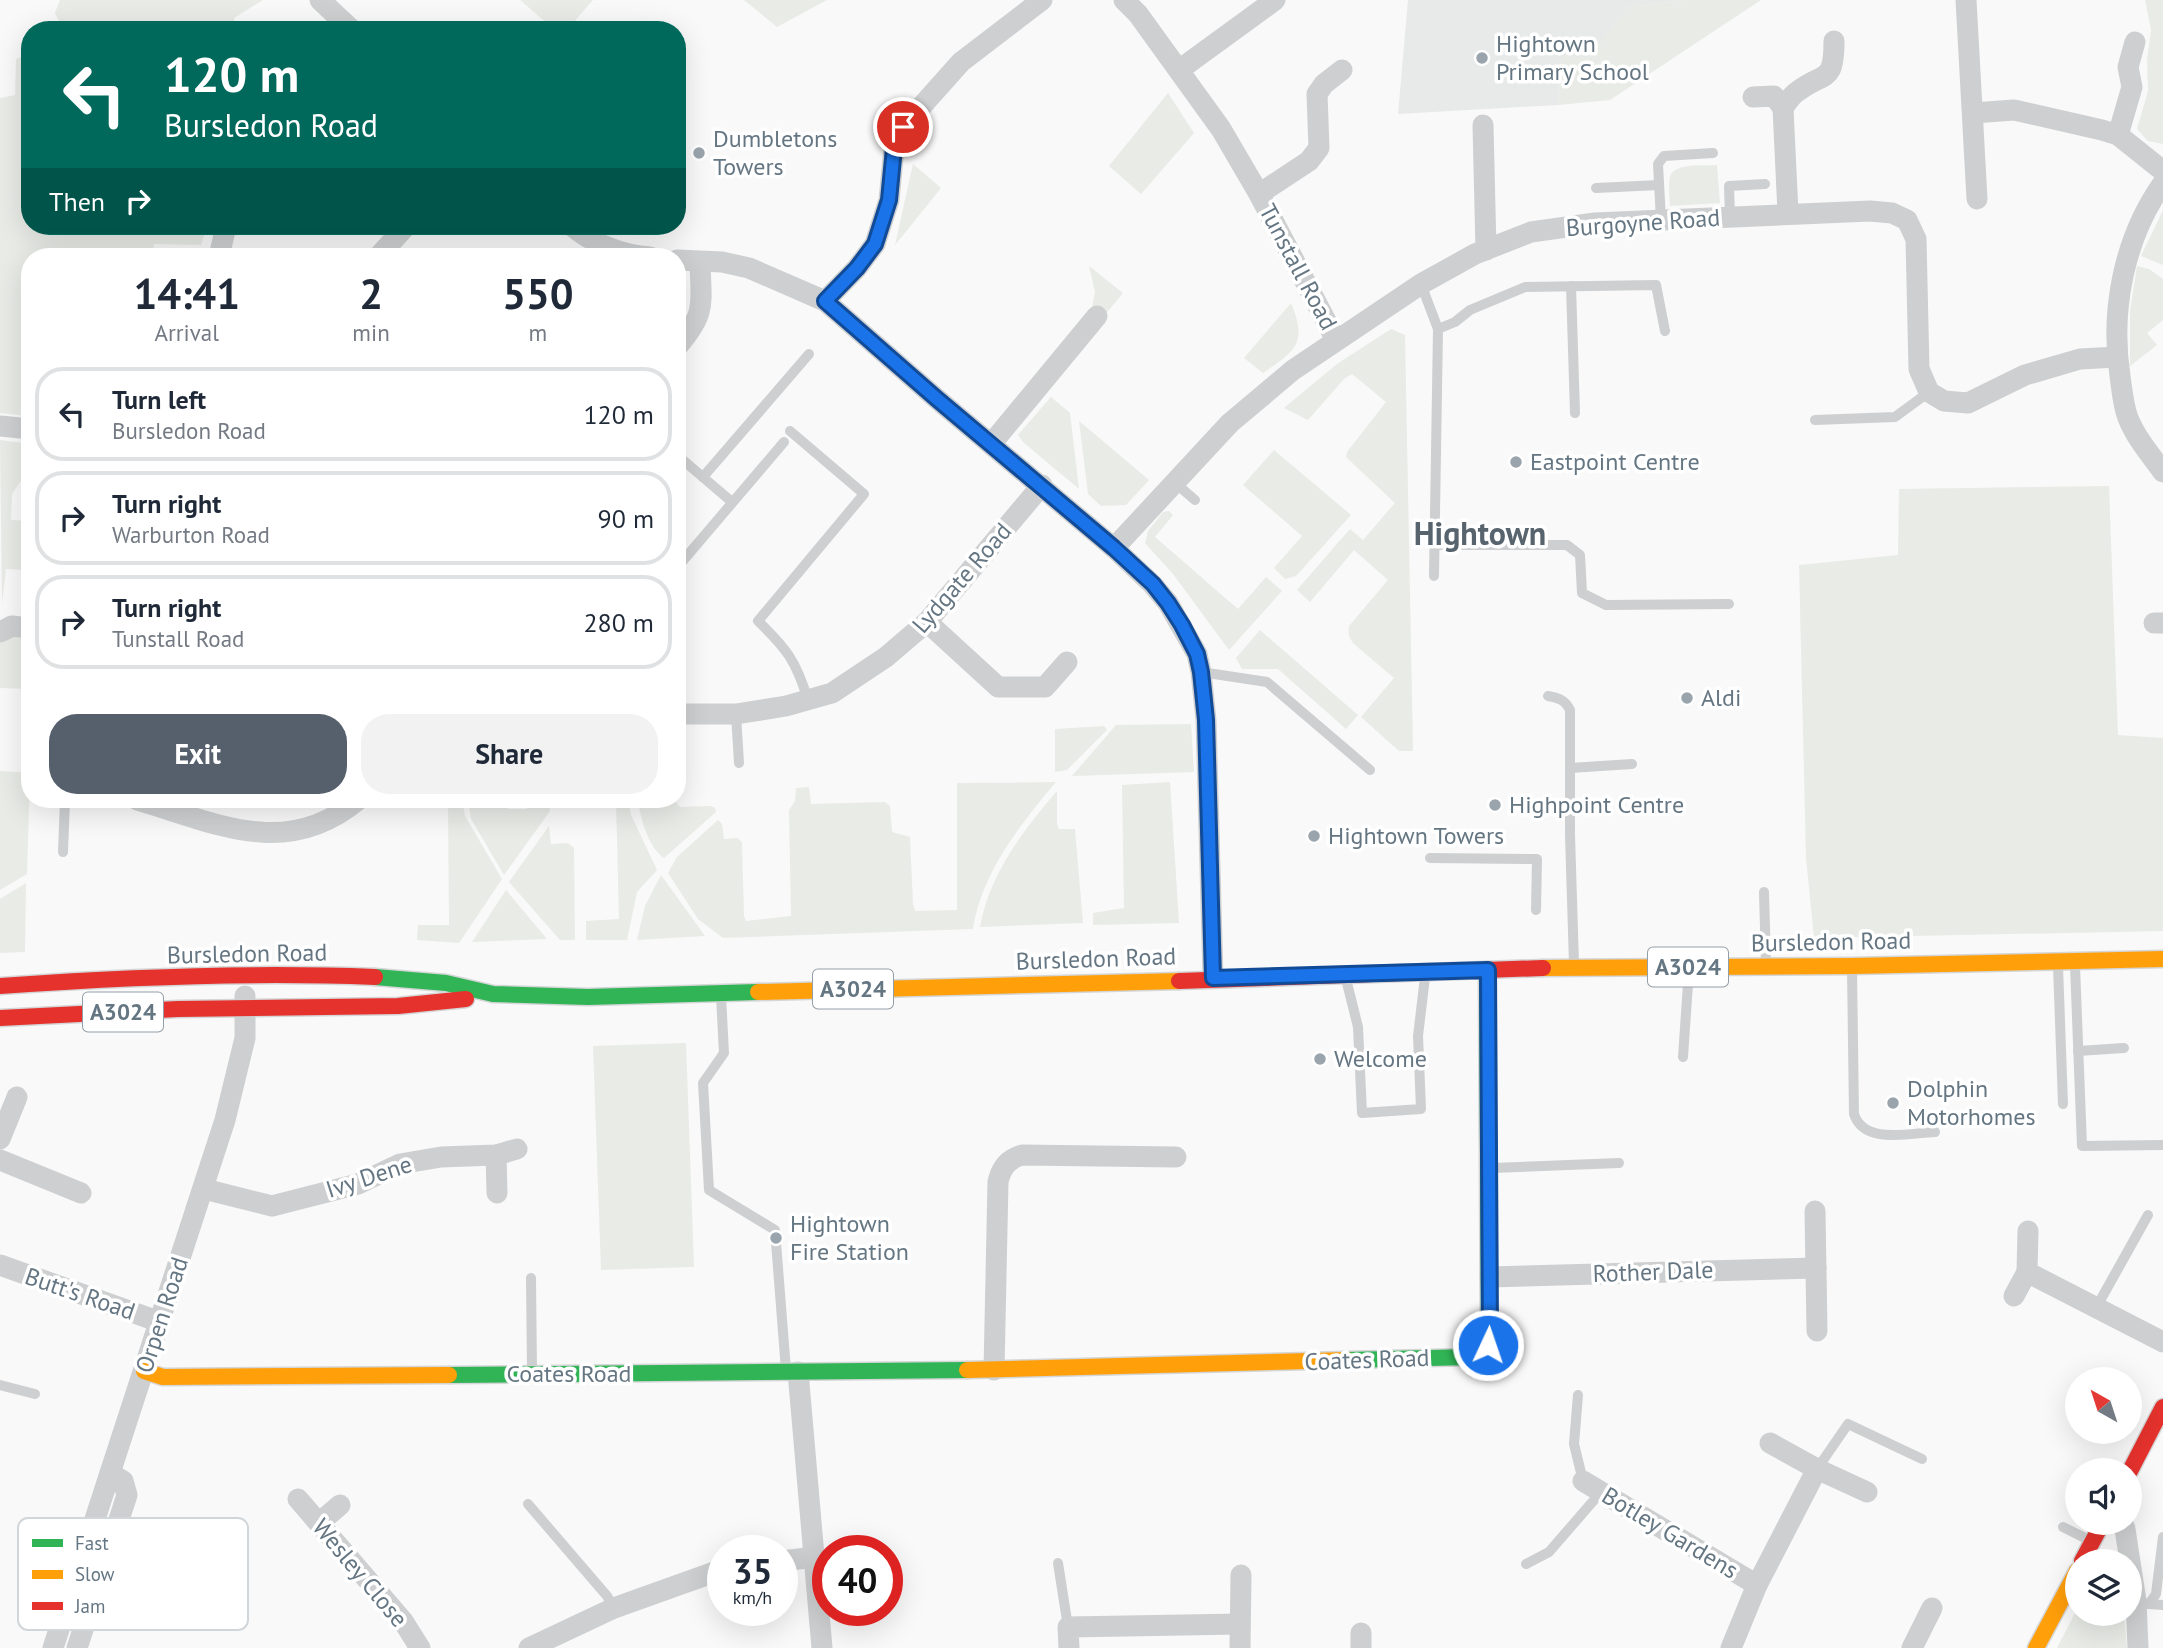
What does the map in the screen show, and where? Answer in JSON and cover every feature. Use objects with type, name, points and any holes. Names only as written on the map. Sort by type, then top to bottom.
[{"type":"main road","name":"Bursledon Road","points":[[0,986],[79,980],[304,974],[446,983],[493,994],[588,997],[1574,967],[1853,966],[2163,959]]},
{"type":"main road","name":"Coates Road","points":[[144,1371],[163,1377],[994,1370],[1471,1357],[1488,1345],[1490,1334],[1488,970]]},
{"type":"main road","name":"Bursledon Road","points":[[0,1018],[245,1008],[381,1007],[441,1003],[493,994]]},
{"type":"main road","points":[[2137,1458],[2163,1407]]},
{"type":"main road","points":[[2088,1549],[2096,1535]]},
{"type":"main road","points":[[2036,1648],[2065,1594]]},
{"type":"street","points":[[320,0],[342,21]]},
{"type":"street","points":[[825,301],[857,268],[875,244],[889,200],[894,148],[903,127],[961,62],[1042,0]]},
{"type":"street","name":"Tunstall Road","points":[[1124,0],[1138,14],[1221,129],[1259,194],[1336,340]]},
{"type":"street","points":[[1179,70],[1275,0]]},
{"type":"street","points":[[1966,0],[1977,199]]},
{"type":"street","points":[[1783,108],[1798,91],[1823,79],[1834,63],[1834,41]]},
{"type":"street","points":[[2118,135],[2132,87],[2128,67],[2135,42]]},
{"type":"street","name":"Tunstall Road","points":[[1259,194],[1309,161],[1320,148],[1317,94],[1324,83],[1342,70]]},
{"type":"street","points":[[1753,97],[1774,96],[1783,108],[1788,213]]},
{"type":"street","points":[[1973,113],[2014,110],[2118,135],[2163,171]]},
{"type":"street","points":[[1483,125],[1486,250]]},
{"type":"street","points":[[2162,466],[2135,434],[2128,417],[2117,357],[2116,326],[2127,257],[2153,197],[2163,183]]},
{"type":"street","name":"Burgoyne Road","points":[[1114,548],[1230,423],[1293,370],[1421,284],[1486,250],[1531,232],[1595,223],[1788,213],[1892,213],[1907,220],[1916,239],[1919,369],[1928,392]]},
{"type":"street","points":[[386,248],[398,235]]},
{"type":"street","points":[[586,235],[611,248]]},
{"type":"street","points":[[686,261],[722,262],[749,268],[825,301],[1114,548],[1153,584],[1168,603],[1197,654],[1201,672],[1206,720],[1213,978]]},
{"type":"street","points":[[686,336],[702,311],[700,262]]},
{"type":"street","points":[[992,443],[1097,316]]},
{"type":"street","points":[[1928,392],[1944,401],[1968,403],[2025,375],[2080,359],[2117,357]]},
{"type":"street","points":[[0,426],[21,428]]},
{"type":"street","name":"Lydgate Road","points":[[686,714],[736,714],[786,706],[832,693],[886,657],[927,622],[1042,485]]},
{"type":"street","points":[[927,622],[998,687],[1045,688],[1067,662]]},
{"type":"street","points":[[0,632],[12,626],[21,627]]},
{"type":"street","points":[[164,808],[232,828],[270,834],[320,825],[346,808]]},
{"type":"street","name":"Orpen Road","points":[[95,1518],[225,1120],[245,1038],[245,976]]},
{"type":"street","points":[[0,1139],[17,1097]]},
{"type":"street","name":"Ivy Dene","points":[[204,1189],[272,1206],[358,1185],[400,1164],[441,1157],[496,1155],[517,1149]]},
{"type":"street","points":[[994,1370],[998,1182],[1004,1166],[1022,1154],[1176,1157]]},
{"type":"street","points":[[496,1155],[497,1193]]},
{"type":"street","points":[[0,1160],[81,1193]]},
{"type":"street","points":[[1815,1211],[1817,1331]]},
{"type":"street","points":[[2014,1296],[2027,1272],[2028,1231]]},
{"type":"street","name":"Butt's Road","points":[[0,1265],[160,1322]]},
{"type":"street","name":"Rother Dale","points":[[1490,1277],[1816,1268]]},
{"type":"street","points":[[2027,1272],[2163,1342]]},
{"type":"street","points":[[792,1372],[812,1535]]},
{"type":"street","points":[[1770,1443],[1867,1492]]},
{"type":"street","name":"Botley Gardens","points":[[1731,1648],[1757,1585],[1817,1469]]},
{"type":"street","points":[[110,1473],[123,1481],[127,1495],[119,1518]]},
{"type":"street","name":"Botley Gardens","points":[[1592,1486],[1757,1585]]},
{"type":"street","name":"Wesley Close","points":[[298,1499],[403,1621],[420,1648]]},
{"type":"street","points":[[319,1523],[340,1505]]},
{"type":"street","points":[[529,1648],[614,1608],[707,1575]]},
{"type":"street","points":[[1240,1648],[1241,1575]]},
{"type":"street","points":[[1914,1647],[1931,1608]]},
{"type":"street","points":[[1069,1637],[1240,1624]]},
{"type":"street","points":[[820,1626],[822,1648]]},
{"type":"street","points":[[2138,1648],[2140,1626]]},
{"type":"street","name":"Orpen Road","points":[[53,1648],[59,1630]]},
{"type":"street","points":[[77,1648],[83,1630]]},
{"type":"lane","points":[[1661,220],[1658,164],[1664,156],[1713,153]]},
{"type":"lane","points":[[1730,217],[1729,186],[1765,184]]},
{"type":"lane","points":[[1596,188],[1659,185]]},
{"type":"lane","points":[[1421,284],[1438,329],[1434,576]]},
{"type":"lane","points":[[1438,329],[1455,322],[1470,310],[1525,287],[1656,285],[1665,331]]},
{"type":"lane","points":[[1572,286],[1575,414]]},
{"type":"lane","points":[[703,477],[809,354]]},
{"type":"lane","points":[[1815,420],[1895,417],[1916,404],[1928,392]]},
{"type":"lane","points":[[790,431],[864,494],[758,621],[786,648],[801,676],[808,700]]},
{"type":"lane","points":[[686,557],[784,443]]},
{"type":"lane","points":[[686,463],[732,502]]},
{"type":"lane","points":[[1174,482],[1195,500]]},
{"type":"lane","points":[[1435,545],[1567,545],[1580,555],[1582,593],[1606,605],[1729,604]]},
{"type":"lane","points":[[1201,672],[1267,682],[1370,769]]},
{"type":"lane","points":[[1548,696],[1560,698],[1567,703],[1570,710],[1574,967]]},
{"type":"lane","points":[[736,714],[739,763]]},
{"type":"lane","points":[[1570,768],[1632,764]]},
{"type":"lane","points":[[63,852],[65,808]]},
{"type":"lane","points":[[1430,858],[1537,859],[1536,910]]},
{"type":"lane","points":[[1764,892],[1766,966]]},
{"type":"lane","points":[[2075,959],[2082,1146],[2163,1145]]},
{"type":"lane","points":[[2057,960],[2063,1104]]},
{"type":"lane","points":[[1853,966],[1854,1114],[1857,1123],[1877,1135],[1935,1132]]},
{"type":"lane","points":[[1684,1057],[1689,967]]},
{"type":"lane","points":[[1345,976],[1358,1027],[1362,1113],[1397,1111],[1421,1109],[1418,1036],[1426,971]]},
{"type":"lane","points":[[721,993],[724,1053],[703,1083],[709,1190],[775,1230],[792,1372]]},
{"type":"lane","points":[[2078,1051],[2124,1048]]},
{"type":"lane","points":[[1489,1168],[1619,1163]]},
{"type":"lane","points":[[2096,1308],[2148,1215]]},
{"type":"lane","points":[[531,1278],[532,1374]]},
{"type":"lane","points":[[0,1385],[35,1394]]},
{"type":"lane","points":[[1526,1564],[1549,1552],[1592,1486],[1574,1444],[1578,1395]]},
{"type":"lane","points":[[1817,1469],[1847,1424],[1922,1459]]},
{"type":"lane","points":[[528,1504],[607,1596],[614,1608]]},
{"type":"lane","points":[[2063,1527],[2092,1542]]},
{"type":"lane","points":[[2142,1603],[2156,1594],[2163,1537]]},
{"type":"lane","points":[[1058,1563],[1069,1637]]},
{"type":"lane","points":[[2142,1603],[2163,1605]]},
{"type":"shaded area","points":[[60,0],[263,0],[234,18],[234,21],[59,21],[55,13]]},
{"type":"shaded area","points":[[520,0],[593,0],[575,21],[544,21]]},
{"type":"shaded area","points":[[744,0],[827,0],[777,27]]},
{"type":"shaded area","name":"Hightown Primary School","points":[[1408,0],[1684,0],[1628,7],[1589,59],[1562,57],[1558,105],[1398,114]]},
{"type":"shaded area","points":[[1684,0],[1761,0],[1610,100],[1558,105],[1562,57],[1589,58],[1628,7]]},
{"type":"shaded area","points":[[2145,0],[2163,0],[2163,144],[2148,141],[2137,129],[2148,91],[2147,60],[2151,30]]},
{"type":"shaded area","points":[[21,57],[21,235],[204,235],[201,245],[154,244],[154,248],[21,248],[21,415],[0,413],[0,98],[15,95],[16,59]]},
{"type":"shaded area","points":[[1168,93],[1194,133],[1141,194],[1109,166]]},
{"type":"shaded area","points":[[913,164],[941,188],[895,245]]},
{"type":"shaded area","points":[[1717,165],[1720,203],[1670,206],[1669,180],[1673,172],[1683,167]]},
{"type":"shaded area","points":[[2163,210],[2163,265],[2141,256]]},
{"type":"shaded area","points":[[1089,266],[1123,293],[1103,317],[1092,308],[1095,292]]},
{"type":"shaded area","points":[[2137,266],[2149,269],[2163,279],[2163,320],[2147,333],[2157,345],[2130,366],[2130,311]]},
{"type":"shaded area","points":[[1291,303],[1298,328],[1295,345],[1283,359],[1263,373],[1244,358]]},
{"type":"shaded area","points":[[1391,329],[1405,335],[1413,751],[1399,751],[1361,717],[1394,678],[1354,644],[1349,636],[1349,626],[1388,580],[1354,550],[1310,602],[1297,590],[1350,529],[1363,540],[1395,503],[1346,457],[1347,452],[1386,402],[1352,374],[1344,379],[1308,420],[1284,408],[1337,364]]},
{"type":"shaded area","points":[[1051,397],[1070,413],[1079,489],[1018,435]]},
{"type":"shaded area","points":[[1079,421],[1149,480],[1126,505],[1101,506],[1088,494]]},
{"type":"shaded area","points":[[0,440],[21,443],[21,480],[12,494],[11,520],[21,521],[21,570],[6,569],[2,604]]},
{"type":"shaded area","points":[[1274,450],[1351,515],[1296,576],[1285,579],[1274,568],[1302,536],[1243,485]]},
{"type":"shaded area","points":[[2109,486],[2118,735],[2163,738],[2163,931],[1814,938],[1806,858],[1799,565],[1898,555],[1899,489]]},
{"type":"shaded area","points":[[1169,511],[1173,515],[1155,537],[1238,609],[1266,577],[1282,591],[1229,650],[1173,574],[1145,543],[1148,531],[1163,512]]},
{"type":"shaded area","points":[[1260,630],[1358,715],[1346,729],[1278,669],[1242,669],[1236,658]]},
{"type":"shaded area","points":[[8,633],[21,637],[21,689],[0,688],[0,637]]},
{"type":"shaded area","points":[[1191,724],[1194,772],[1072,776],[1116,725]]},
{"type":"shaded area","points":[[1104,726],[1107,730],[1067,770],[1055,772],[1055,729]]},
{"type":"shaded area","points":[[0,771],[21,772],[21,808],[29,808],[27,874],[0,890]]},
{"type":"shaded area","points":[[1056,782],[1004,850],[985,888],[973,929],[723,938],[698,919],[668,873],[677,857],[718,820],[722,824],[724,839],[738,838],[742,843],[746,921],[791,916],[789,810],[795,801],[796,788],[809,787],[811,804],[885,802],[890,806],[892,832],[910,837],[915,911],[957,910],[957,783]]},
{"type":"shaded area","points":[[1170,782],[1179,923],[1093,925],[1093,913],[1124,908],[1122,785]]},
{"type":"shaded area","points":[[1057,791],[1059,829],[1075,829],[1083,923],[980,927],[984,908],[999,871],[1020,837]]},
{"type":"shaded area","points":[[711,806],[716,812],[664,858],[654,848],[640,808]]},
{"type":"shaded area","points":[[448,808],[464,808],[465,816],[502,879],[459,943],[417,940],[418,925],[449,925]]},
{"type":"shaded area","points":[[469,808],[550,808],[504,875],[471,819]]},
{"type":"shaded area","points":[[616,808],[630,808],[657,870],[637,892],[627,940],[586,940],[586,921],[619,919]]},
{"type":"shaded area","points":[[549,826],[551,844],[568,843],[574,848],[575,940],[560,940],[509,882]]},
{"type":"shaded area","points":[[661,875],[705,936],[637,940],[645,906]]},
{"type":"shaded area","points":[[26,883],[25,952],[0,953],[0,899]]},
{"type":"shaded area","points":[[506,890],[547,939],[472,942]]},
{"type":"shaded area","points":[[686,1043],[694,1267],[601,1270],[593,1046]]},
{"type":"shaded area","points":[[2068,1626],[2125,1626],[2127,1648],[2057,1648]]},
{"type":"traffic: fast","points":[[1347,1360],[1471,1357],[1484,1348],[1489,1338],[1487,970]]},
{"type":"traffic: fast","points":[[375,977],[446,983],[493,994],[588,997],[758,992]]},
{"type":"traffic: fast","points":[[449,1375],[967,1370]]},
{"type":"traffic: slow","points":[[1543,968],[1853,966],[2163,959]]},
{"type":"traffic: slow","points":[[758,992],[1179,981]]},
{"type":"traffic: slow","points":[[967,1370],[1347,1360]]},
{"type":"traffic: slow","points":[[144,1371],[163,1377],[449,1375]]},
{"type":"traffic: slow","points":[[2036,1648],[2065,1594]]},
{"type":"traffic: jam","points":[[1179,981],[1543,968]]},
{"type":"traffic: jam","points":[[0,986],[187,976],[375,977]]},
{"type":"traffic: jam","points":[[0,1018],[178,1009],[398,1006],[466,999]]},
{"type":"traffic: jam","points":[[2137,1458],[2163,1407]]},
{"type":"traffic: jam","points":[[2088,1549],[2096,1535]]},
{"type":"place","name":"Hightown Primary School","points":[[1482,58]]},
{"type":"place","name":"Dumbletons Towers","points":[[699,153]]},
{"type":"place","name":"Eastpoint Centre","points":[[1516,462]]},
{"type":"place","name":"Aldi","points":[[1687,698]]},
{"type":"place","name":"Highpoint Centre","points":[[1495,805]]},
{"type":"place","name":"Hightown Towers","points":[[1314,836]]},
{"type":"place","name":"Welcome","points":[[1320,1059]]},
{"type":"place","name":"Dolphin Motorhomes","points":[[1893,1103]]},
{"type":"place","name":"Hightown Fire Station","points":[[776,1238]]},
{"type":"district","name":"Hightown","points":[[1480,534]]},
{"type":"route","points":[[903,127],[894,148],[889,200],[875,244],[857,268],[825,301],[1114,548],[1153,584],[1182,625],[1197,654],[1206,720],[1213,978],[1488,970],[1488,1345]]}]
